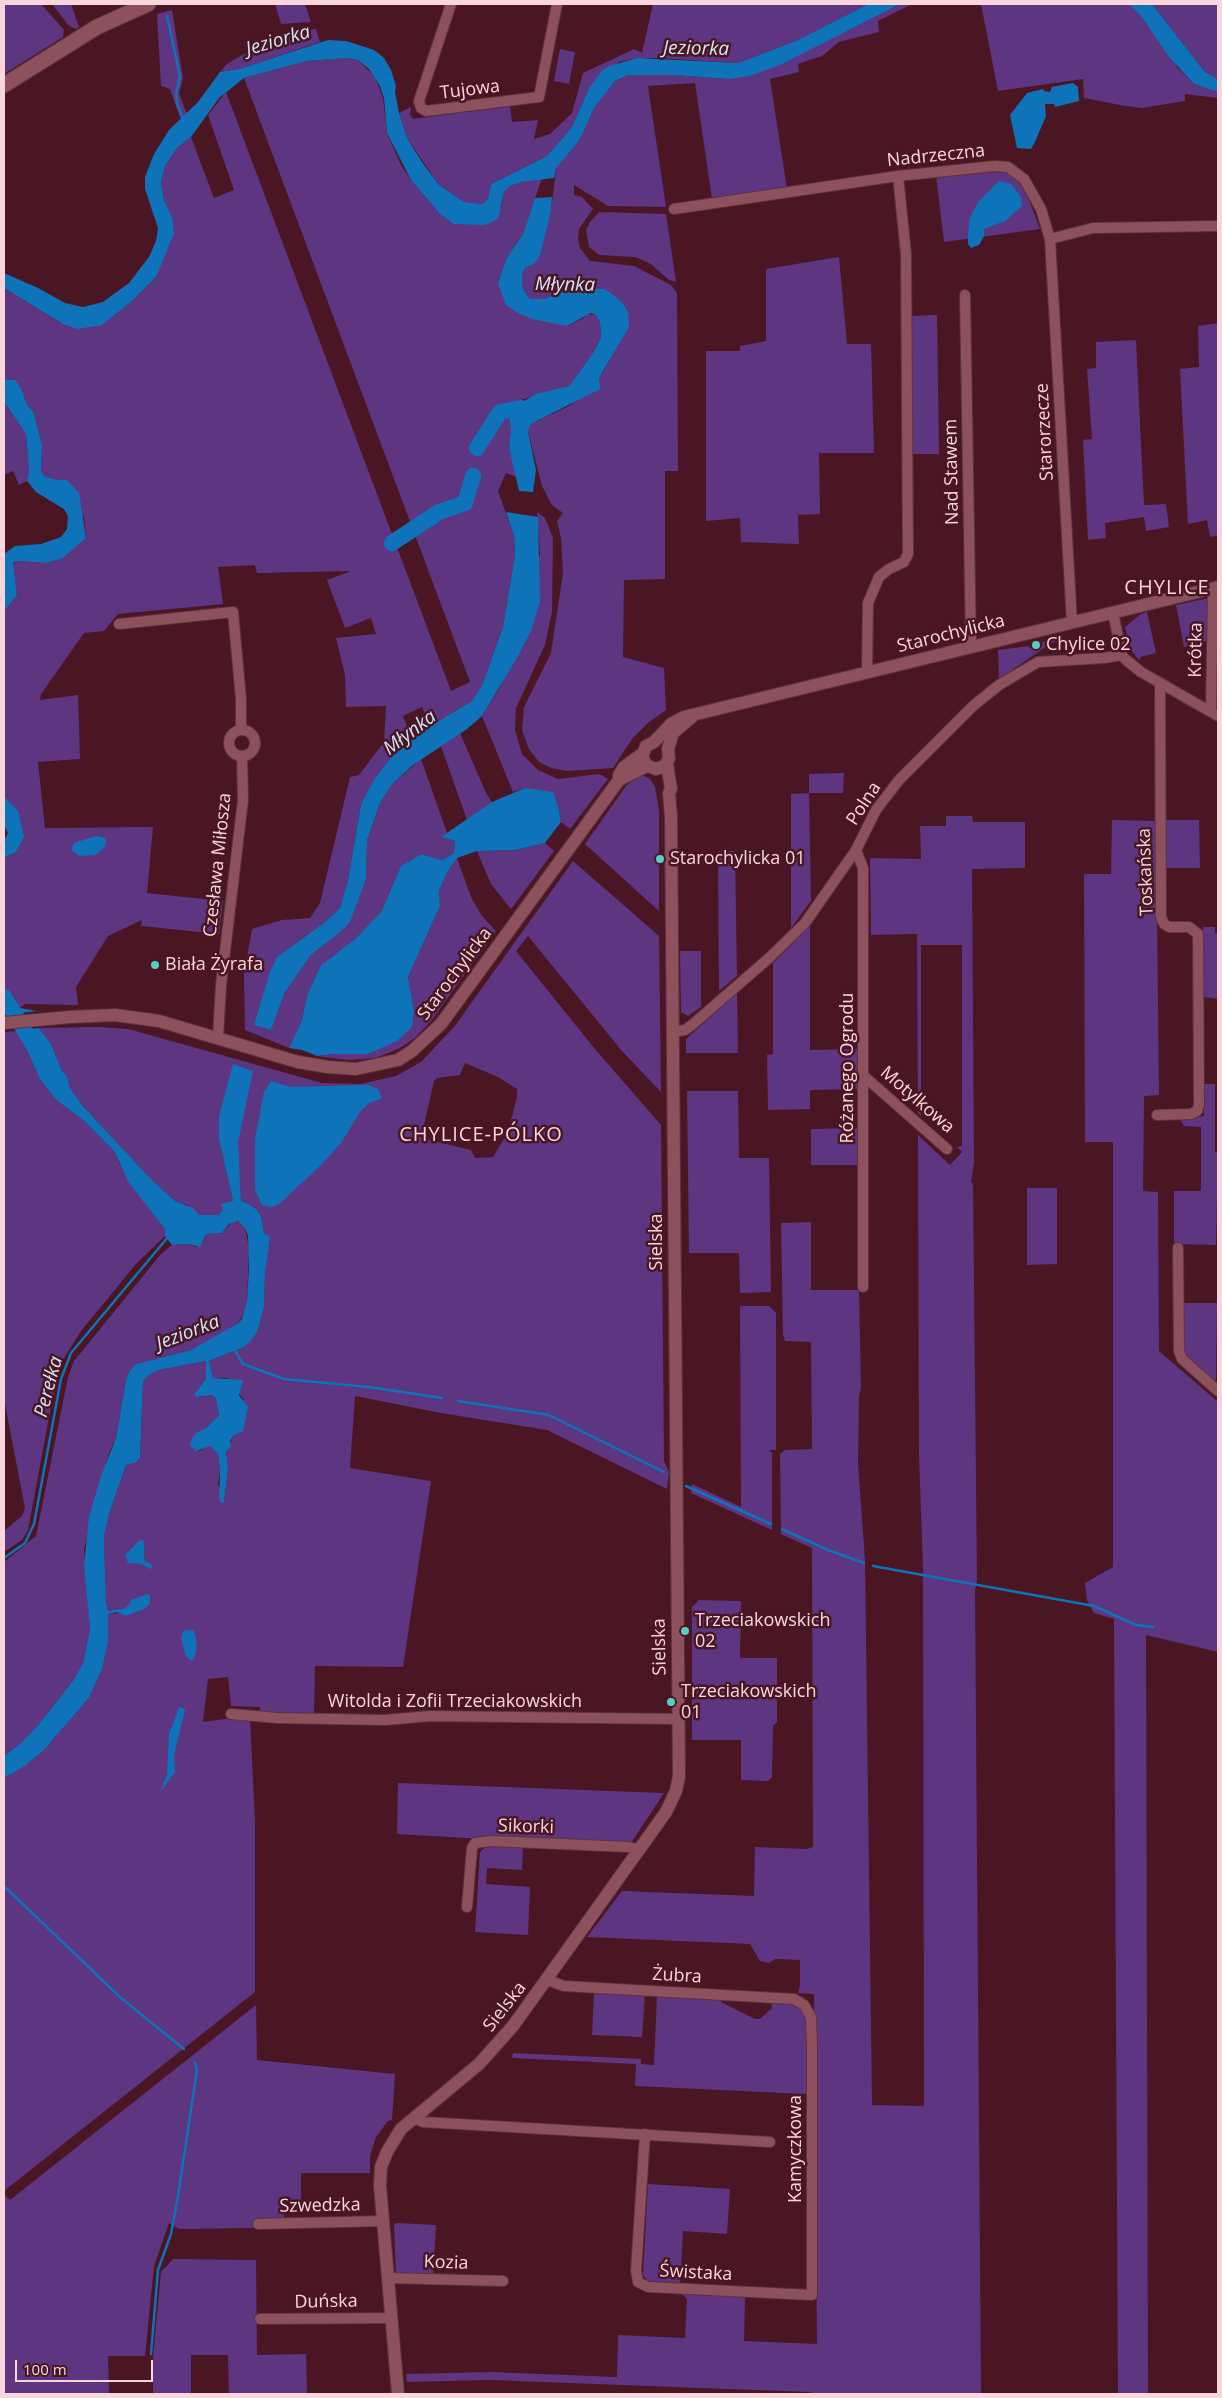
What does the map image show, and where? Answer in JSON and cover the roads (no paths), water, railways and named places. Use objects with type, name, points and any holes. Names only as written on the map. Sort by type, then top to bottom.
[{"type":"main road","points":[[4,85],[130,7],[148,4]]},
{"type":"street","name":"Tujowa","points":[[452,4],[419,101],[421,108],[426,110],[539,97],[556,4]]},
{"type":"street","name":"Nadrzeczna","points":[[674,209],[898,176],[995,166],[1008,167],[1024,179],[1041,209],[1050,239]]},
{"type":"street","points":[[867,673],[868,603],[879,577],[889,568],[904,562],[908,554],[906,254],[898,176]]},
{"type":"street","points":[[1050,239],[1093,228],[1218,226]]},
{"type":"street","name":"Starorzecze","points":[[1050,239],[1072,623]]},
{"type":"street","name":"Nad Stawem","points":[[965,295],[971,648]]},
{"type":"street","name":"Starochylicka","points":[[648,763],[646,746],[654,742],[671,724],[680,719],[1216,588]]},
{"type":"street","name":"Krótka","points":[[1215,714],[1216,588]]},
{"type":"street","points":[[119,624],[233,612],[241,699],[241,730]]},
{"type":"street","points":[[1113,613],[1122,655],[1135,668],[1215,714]]},
{"type":"street","name":"Polna","points":[[672,1032],[685,1030],[692,1025],[805,924],[856,850],[876,810],[899,780],[968,711],[999,685],[1038,662],[1122,655]]},
{"type":"street","name":"Toskańska","points":[[1157,1115],[1191,1114],[1197,1111],[1199,1105],[1198,934],[1189,927],[1169,927],[1164,924],[1161,917],[1160,683]]},
{"type":"street","name":"Starochylicka","points":[[10,1023],[115,1015],[159,1021],[298,1062],[342,1069],[383,1065],[398,1060],[412,1051],[441,1024],[619,780],[619,775],[624,767],[648,763],[660,769],[667,764],[670,755],[668,749],[675,730],[692,717]]},
{"type":"street","points":[[241,730],[249,732],[255,742],[253,750],[242,756],[234,753],[228,744],[233,734],[241,730]]},
{"type":"street","points":[[654,742],[663,744],[668,749]]},
{"type":"street","name":"Czesława Miłosza","points":[[218,1037],[221,985],[243,800],[242,756]]},
{"type":"street","points":[[648,763],[669,793]]},
{"type":"street","name":"Sielska","points":[[398,2394],[380,2180],[385,2157],[400,2129],[492,2051],[547,1980],[666,1812],[676,1791],[679,1776],[669,793],[671,786],[667,764]]},
{"type":"street","name":"Różanego Ogrodu","points":[[856,850],[863,868],[865,1077],[864,1288]]},
{"type":"street","name":"Motylkowa","points":[[865,1077],[947,1149]]},
{"type":"street","points":[[1178,1248],[1177,1343],[1182,1359],[1218,1391]]},
{"type":"street","name":"Witolda i Zofii Trzeciakowskich","points":[[231,1714],[278,1718],[385,1720],[430,1716],[679,1720]]},
{"type":"street","name":"Sikorki","points":[[466,1907],[472,1848],[475,1843],[629,1847],[640,1850]]},
{"type":"street","name":"Żubra","points":[[547,1980],[564,1986],[794,1999],[804,2005]]},
{"type":"street","name":"Kamyczkowa","points":[[804,2005],[811,2017],[812,2044],[812,2296]]},
{"type":"street","points":[[414,2118],[423,2122],[770,2142]]},
{"type":"street","name":"Świstaka","points":[[645,2134],[636,2272],[638,2282],[648,2287],[812,2296]]},
{"type":"street","name":"Szwedzka","points":[[258,2224],[383,2221]]},
{"type":"street","name":"Kozia","points":[[388,2278],[503,2281]]},
{"type":"street","name":"Duńska","points":[[260,2319],[392,2318]]},
{"type":"water","points":[[868,4],[900,4],[782,64],[750,76],[729,79],[673,75],[628,75],[615,81],[594,108],[577,143],[556,168],[554,178],[522,182],[510,186],[504,192],[498,219],[485,225],[453,224],[440,214],[411,180],[387,133],[384,98],[380,86],[369,69],[358,60],[348,58],[307,61],[244,78],[219,98],[191,137],[177,148],[165,166],[161,183],[164,200],[172,217],[174,233],[156,277],[131,302],[102,325],[77,329],[63,324],[4,288],[4,273],[38,288],[65,303],[83,307],[103,302],[129,283],[149,257],[156,241],[158,228],[145,189],[145,177],[154,154],[169,130],[198,102],[220,72],[239,69],[328,40],[346,41],[374,50],[384,58],[391,70],[396,86],[395,92],[399,113],[407,138],[422,162],[439,185],[464,202],[483,204],[488,198],[491,184],[547,156],[572,127],[589,88],[602,71],[609,66],[637,58],[738,63],[798,40]]},
{"type":"water","points":[[1129,4],[1152,4],[1205,72],[1218,79],[1218,92],[1194,84],[1169,57],[1144,20]]},
{"type":"water","points":[[1073,83],[1078,87],[1079,101],[1055,107],[1054,104],[1045,104],[1046,116],[1031,149],[1017,148],[1010,115],[1027,93],[1043,89],[1050,92],[1052,87]]},
{"type":"water","points":[[999,181],[1011,184],[1021,197],[1022,206],[1005,221],[984,229],[984,236],[979,245],[971,248],[968,244],[970,217],[979,201]]},
{"type":"water","points":[[552,197],[551,211],[540,256],[534,264],[525,268],[522,275],[523,289],[530,299],[544,299],[573,287],[605,289],[621,301],[628,312],[629,327],[599,379],[600,389],[531,424],[528,432],[536,470],[533,492],[519,491],[509,448],[511,426],[508,412],[510,407],[514,402],[524,401],[536,394],[569,386],[593,353],[601,337],[600,323],[596,315],[591,313],[567,326],[532,319],[518,313],[506,305],[498,283],[506,259],[523,234],[535,198]]},
{"type":"water","points":[[4,379],[15,380],[21,388],[26,403],[34,413],[42,446],[41,470],[44,476],[57,480],[67,480],[79,493],[86,538],[63,558],[47,563],[19,561],[13,563],[17,595],[4,612],[4,554],[15,546],[41,544],[61,537],[67,529],[68,516],[64,509],[36,492],[27,481],[29,472],[26,434],[4,402]]},
{"type":"water","points":[[506,512],[538,517],[540,601],[532,629],[482,716],[467,729],[413,765],[392,784],[380,803],[367,840],[366,879],[350,922],[311,955],[285,992],[271,1030],[254,1025],[270,972],[277,957],[325,922],[340,908],[348,880],[361,804],[374,780],[389,760],[411,738],[472,701],[482,685],[503,627],[515,554],[514,536]]},
{"type":"water","points":[[525,788],[553,792],[561,822],[545,843],[515,850],[477,851],[457,858],[448,871],[439,891],[440,906],[408,977],[414,1010],[412,1027],[397,1041],[368,1054],[317,1056],[302,1050],[289,1048],[302,1020],[307,995],[321,965],[355,939],[381,912],[401,866],[421,854],[442,860],[454,853],[455,841],[441,837],[492,802]]},
{"type":"water","points":[[4,796],[18,811],[24,837],[16,852],[4,858],[4,841],[8,833],[4,825]]},
{"type":"water","points":[[96,836],[105,838],[106,842],[104,848],[95,855],[80,856],[71,850],[74,843]]},
{"type":"water","points":[[4,986],[20,1008],[37,1011],[4,1015]]},
{"type":"water","points":[[39,1028],[51,1044],[62,1071],[67,1076],[70,1088],[82,1105],[149,1177],[175,1201],[193,1208],[199,1215],[218,1215],[223,1210],[221,1204],[233,1201],[219,1140],[219,1116],[233,1064],[253,1071],[238,1142],[241,1201],[257,1210],[261,1216],[264,1234],[270,1236],[265,1274],[264,1307],[258,1330],[251,1341],[244,1347],[209,1361],[213,1378],[243,1380],[239,1395],[248,1407],[243,1431],[234,1435],[230,1441],[231,1447],[226,1451],[228,1469],[224,1502],[221,1503],[219,1499],[220,1471],[218,1454],[210,1446],[196,1451],[190,1446],[192,1438],[197,1432],[206,1428],[219,1415],[216,1399],[212,1395],[196,1397],[194,1394],[206,1379],[206,1361],[159,1370],[149,1375],[143,1381],[140,1458],[135,1463],[126,1465],[109,1514],[104,1537],[106,1602],[108,1611],[125,1608],[130,1604],[131,1600],[147,1594],[150,1595],[150,1603],[146,1608],[126,1616],[117,1612],[108,1614],[108,1641],[102,1669],[89,1698],[43,1751],[25,1766],[4,1778],[4,1756],[21,1743],[39,1724],[72,1682],[83,1663],[90,1629],[84,1565],[89,1517],[101,1476],[116,1438],[126,1380],[130,1370],[136,1364],[191,1350],[237,1324],[242,1319],[247,1302],[249,1267],[248,1236],[245,1228],[238,1221],[229,1224],[222,1233],[206,1234],[200,1247],[188,1244],[172,1245],[165,1236],[165,1229],[129,1183],[114,1151],[83,1120],[56,1100],[40,1079],[18,1031]]},
{"type":"water","points":[[271,1081],[291,1087],[368,1085],[378,1089],[382,1098],[369,1103],[360,1112],[341,1143],[320,1166],[278,1205],[270,1207],[262,1205],[255,1190],[255,1139],[264,1092]]},
{"type":"water","points":[[140,1540],[143,1540],[144,1560],[152,1565],[150,1569],[141,1564],[128,1563],[125,1555]]},
{"type":"water","points":[[183,1631],[194,1631],[197,1645],[194,1659],[191,1661],[186,1656],[181,1638]]},
{"type":"water","points":[[179,1707],[185,1709],[174,1756],[175,1772],[161,1791],[167,1774],[169,1734]]},
{"type":"waterway","points":[[167,16],[180,76],[176,94],[177,104],[184,121]]},
{"type":"waterway","points":[[477,448],[500,412],[521,408]]},
{"type":"waterway","points":[[392,543],[439,512],[465,503],[473,476]]},
{"type":"waterway","name":"Jeziorka","points":[[4,997],[36,1049]]},
{"type":"waterway","name":"Perełka","points":[[4,1558],[25,1543],[34,1524],[61,1379],[71,1353],[168,1237]]},
{"type":"waterway","points":[[234,1349],[243,1364],[284,1379],[369,1387],[442,1398]]},
{"type":"waterway","points":[[458,1401],[549,1415],[664,1472]]},
{"type":"waterway","points":[[686,1486],[771,1524]]},
{"type":"waterway","points":[[782,1529],[828,1550],[864,1563]]},
{"type":"waterway","points":[[873,1566],[1094,1606],[1136,1625],[1153,1627]]},
{"type":"waterway","points":[[4,1886],[121,1998],[184,2049]]},
{"type":"waterway","points":[[151,2354],[158,2270],[171,2234],[178,2196],[197,2070],[195,2063]]},
{"type":"place","name":"Chylice 02","points":[[1036,645]]},
{"type":"place","name":"Starochylicka 01","points":[[660,859]]},
{"type":"place","name":"Biała Żyrafa","points":[[155,965]]},
{"type":"place","name":"Trzeciakowskich 02","points":[[685,1631]]},
{"type":"place","name":"Trzeciakowskich 01","points":[[671,1702]]},
{"type":"district","name":"CHYLICE","points":[[1167,588]]},
{"type":"district","name":"CHYLICE-PÓLKO","points":[[481,1135]]},
{"type":"water label","name":"Młynka","points":[[565,285]]},
{"type":"water label","name":"Młynka","points":[[410,733]]}]
